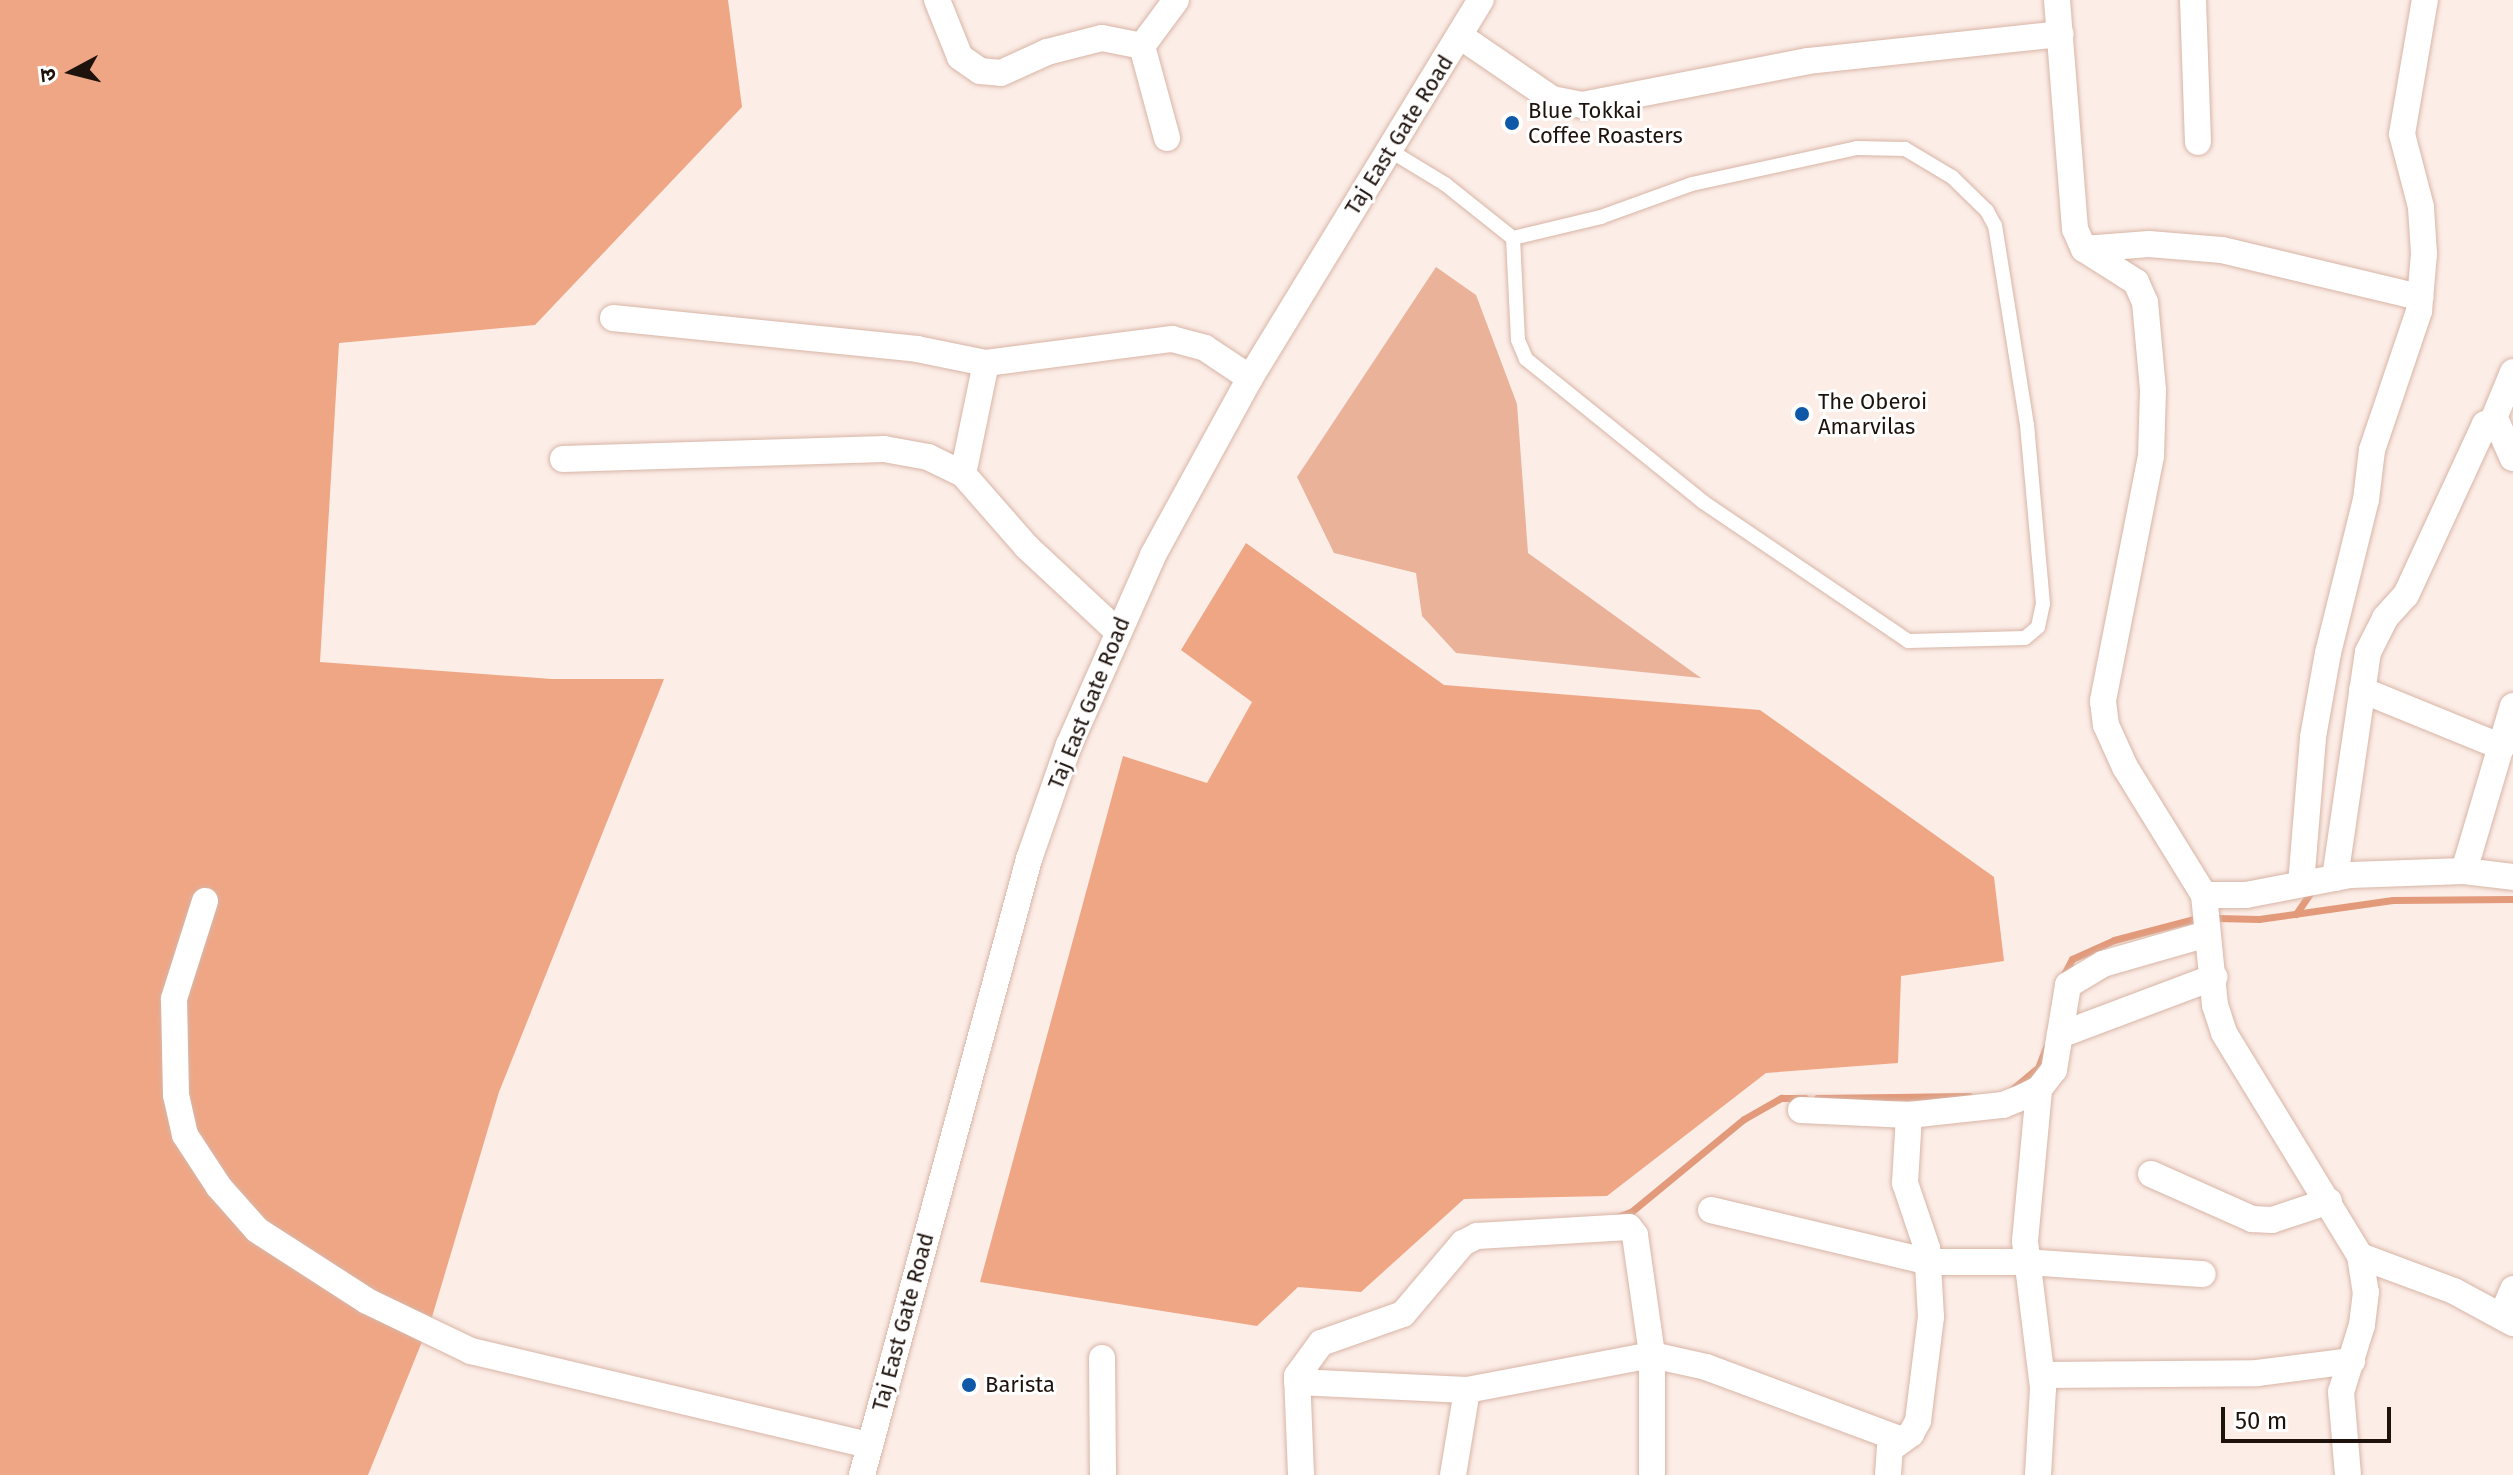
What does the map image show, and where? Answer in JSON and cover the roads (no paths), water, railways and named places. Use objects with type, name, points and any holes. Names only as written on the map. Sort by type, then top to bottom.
[{"type":"street","points":[[937,0],[960,57],[980,71],[1001,73],[1047,52],[1102,38],[1131,39],[1142,46],[1167,138]]},
{"type":"street","points":[[1142,46],[1176,0]]},
{"type":"street","name":"Taj East Gate Road","points":[[862,1475],[1029,859],[1069,745],[1117,631],[1250,378],[1481,0]]},
{"type":"street","points":[[2057,0],[2065,141],[2075,229],[2084,249],[2136,282],[2145,302],[2153,390],[2151,456],[2106,677],[2106,725],[2125,767],[2204,895],[2207,934],[2224,1033],[2360,1256],[2366,1292],[2352,1361],[2341,1392],[2348,1475]]},
{"type":"street","points":[[2193,0],[2198,142]]},
{"type":"street","points":[[2301,884],[2313,737],[2328,653],[2366,500],[2372,450],[2408,351],[2420,297],[2421,207],[2403,121],[2425,0]]},
{"type":"street","points":[[1460,36],[1541,93],[1582,105],[1808,61],[2061,34]]},
{"type":"street","points":[[2084,249],[2149,244],[2222,250],[2420,297]]},
{"type":"street","points":[[613,318],[917,349],[986,363],[1172,339],[1205,348],[1250,378]]},
{"type":"street","points":[[963,474],[986,363]]},
{"type":"street","points":[[2335,878],[2368,652],[2385,618],[2406,595],[2480,430],[2492,423],[2513,372]]},
{"type":"street","points":[[2492,423],[2503,433],[2513,458]]},
{"type":"street","points":[[563,459],[884,449],[928,457],[963,474],[1027,547],[1117,631]]},
{"type":"street","points":[[2362,690],[2505,755]]},
{"type":"street","points":[[2464,871],[2505,755],[2513,706]]},
{"type":"street","points":[[2204,895],[2246,895],[2335,878],[2464,871],[2513,877]]},
{"type":"street","points":[[205,901],[174,999],[176,1095],[185,1135],[219,1187],[257,1230],[367,1301],[471,1351],[870,1445]]},
{"type":"street","points":[[1801,1110],[1909,1115],[2003,1105],[2039,1089],[2054,1070],[2068,985],[2103,964],[2207,934]]},
{"type":"street","points":[[2060,1035],[2214,977]]},
{"type":"street","points":[[2038,1475],[2043,1375],[2026,1262],[2039,1089]]},
{"type":"street","points":[[2003,1105],[2038,1116]]},
{"type":"street","points":[[1888,1475],[1890,1449],[1915,1429],[1923,1392],[1932,1306],[1929,1262],[1905,1183],[1909,1115]]},
{"type":"street","points":[[2151,1174],[2252,1219],[2281,1218],[2329,1201]]},
{"type":"street","points":[[1711,1210],[1929,1262],[2026,1262],[2203,1274]]},
{"type":"street","points":[[1281,1475],[1301,1475],[1297,1382],[1321,1343],[1403,1314],[1463,1243],[1495,1231],[1629,1227],[1635,1235],[1652,1355],[1652,1475]]},
{"type":"street","points":[[2360,1256],[2510,1308]]},
{"type":"street","points":[[1297,1382],[1467,1390],[1652,1355],[1706,1367],[1902,1440]]},
{"type":"street","points":[[1102,1358],[1103,1475]]},
{"type":"street","points":[[2043,1375],[2257,1373],[2352,1361]]},
{"type":"street","points":[[1453,1475],[1467,1390]]},
{"type":"lane","points":[[1389,150],[1445,184],[1513,238],[1518,340],[1526,359],[1703,502],[1908,641],[2025,638],[2038,627],[2043,604],[2027,425],[1995,226],[1952,177],[1905,149],[1857,148],[1692,184],[1601,217],[1513,238]]},
{"type":"waterway","points":[[2296,914],[2312,890]]},
{"type":"waterway","points":[[2217,918],[2259,919],[2393,900],[2513,899]]},
{"type":"waterway","points":[[2062,978],[2072,959],[2114,940],[2198,918]]},
{"type":"waterway","points":[[2009,1092],[2038,1068],[2046,1047]]},
{"type":"waterway","points":[[1817,1098],[1969,1096]]},
{"type":"waterway","points":[[1617,1217],[1631,1212],[1744,1119],[1781,1098],[1805,1098]]},
{"type":"place","name":"Blue Tokkai Coffee Roasters","points":[[1512,123]]},
{"type":"place","name":"The Oberoi Amarvilas","points":[[1802,414]]},
{"type":"place","name":"Barista","points":[[969,1385]]}]
